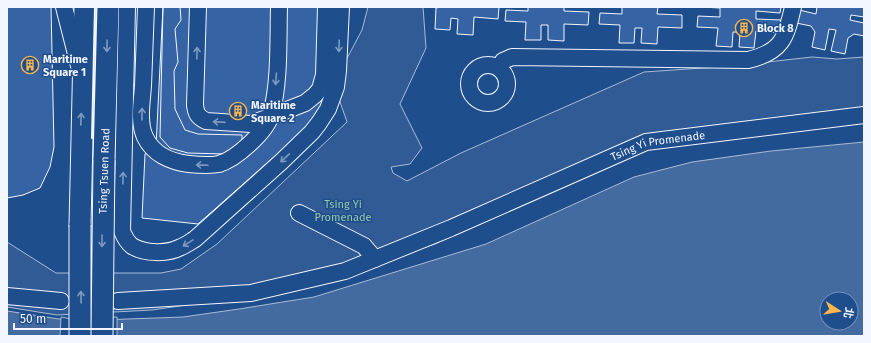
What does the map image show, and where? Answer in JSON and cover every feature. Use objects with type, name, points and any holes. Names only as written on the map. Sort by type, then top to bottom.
[{"type":"main road","name":"Tsing Tsuen Road","points":[[80,336],[80,225],[85,7]]},
{"type":"main road","name":"Tsing Tsuen Road","points":[[102,336],[102,218],[108,7]]},
{"type":"street","points":[[64,7],[83,81]]},
{"type":"street","points":[[127,7],[122,231],[126,240],[131,245],[141,250],[156,252],[176,249],[195,239],[281,162],[312,132],[319,123],[328,109],[336,87],[341,7]]},
{"type":"street","points":[[146,7],[142,116],[145,136],[154,150],[160,155],[185,164],[202,166],[220,164],[232,157],[244,148],[258,134],[271,117],[276,84],[279,7]]},
{"type":"street","points":[[198,7],[196,113],[206,122],[251,124],[305,103],[320,89],[324,75],[326,7]]},
{"type":"street","points":[[499,68],[503,61],[512,57],[748,60],[763,56],[776,47],[785,37],[793,7]]},
{"type":"street","name":"Tsing Yi Promenade","points":[[118,302],[251,293],[345,271],[451,228],[646,142],[864,115]]},
{"type":"street","points":[[299,212],[364,246],[375,259]]},
{"type":"street","points":[[7,296],[61,301]]},
{"type":"shaded area","name":"Tsing Yi Promenade","points":[[368,7],[423,7],[426,48],[400,104],[422,148],[410,164],[391,167],[393,173],[407,181],[461,153],[644,72],[732,66],[812,57],[837,59],[864,57],[864,122],[655,146],[435,244],[366,267],[289,290],[152,310],[57,315],[7,307],[7,242],[56,273],[161,273],[181,269],[217,244],[347,122],[338,96],[344,64],[362,30]]},
{"type":"shaded area","points":[[864,142],[864,336],[7,336],[7,311],[72,321],[183,317],[314,297],[486,244],[634,177],[692,162],[771,151]]},
{"type":"pier","points":[[61,317],[72,319],[117,317],[117,336],[60,336]]},
{"type":"building","name":"Maritime Square 1","points":[[7,7],[51,7],[54,147],[50,167],[40,188],[23,195],[7,198]]},
{"type":"building","name":"Maritime Square 2","points":[[163,7],[320,7],[327,97],[309,126],[198,224],[142,218],[145,154],[156,146]]},
{"type":"building","points":[[163,7],[180,7],[181,20],[175,29],[178,62],[174,71],[175,109],[185,130],[198,134],[242,135],[242,140],[226,154],[188,153],[170,148],[160,137]]},
{"type":"building","points":[[499,7],[498,19],[474,17],[473,35],[457,34],[458,19],[451,18],[450,30],[435,29],[436,8]]},
{"type":"building","points":[[528,7],[564,7],[564,11],[589,12],[588,25],[564,24],[564,41],[548,40],[548,25],[541,25],[541,40],[525,40],[526,22],[505,21],[506,10],[528,11]]},
{"type":"building","points":[[622,7],[658,7],[657,14],[682,15],[682,28],[658,27],[657,44],[641,43],[642,28],[635,28],[634,43],[619,43],[620,25],[599,24],[600,13],[622,14]]},
{"type":"building","name":"Block 8","points":[[701,7],[781,7],[780,13],[756,11],[756,19],[781,20],[780,33],[756,31],[754,48],[739,47],[740,32],[733,32],[732,47],[716,46],[718,28],[697,27],[698,16],[720,17],[720,8]]},
{"type":"building","points":[[817,7],[864,7],[864,17],[851,15],[850,20],[864,23],[864,36],[854,34],[848,38],[845,54],[831,51],[836,30],[829,29],[825,50],[812,47],[815,32],[811,26],[796,23],[799,10],[816,14]]},
{"type":"wall","points":[[92,138],[95,7]]},
{"type":"place","name":"Block 8","points":[[744,28]]},
{"type":"place","name":"Maritime Square 1","points":[[30,65]]},
{"type":"place","name":"Maritime Square 2","points":[[238,111]]}]
